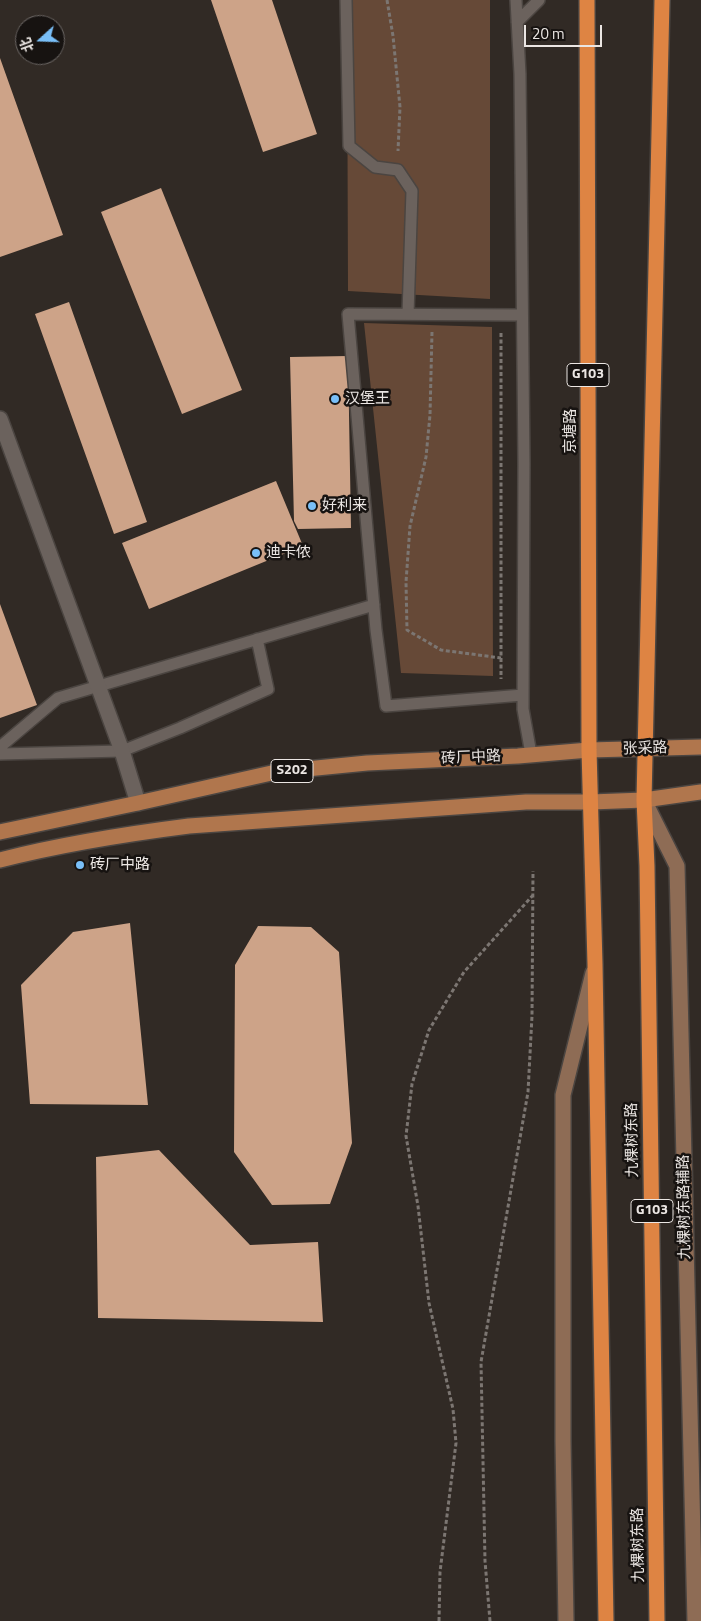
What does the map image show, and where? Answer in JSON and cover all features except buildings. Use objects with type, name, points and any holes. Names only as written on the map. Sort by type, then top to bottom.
[{"type":"highway","name":"京塘路","points":[[587,0],[589,750],[591,802]]},
{"type":"highway","name":"G103","points":[[646,748],[662,0]]},
{"type":"highway","name":"九棵树东路","points":[[646,748],[644,800],[647,866],[657,1621]]},
{"type":"highway","name":"G103","points":[[591,802],[606,1621]]},
{"type":"main road","name":"张采路","points":[[589,750],[701,747]]},
{"type":"main road","name":"砖厂中路","points":[[0,832],[138,804],[276,772],[367,763],[589,750]]},
{"type":"main road","points":[[0,860],[21,854],[138,832],[189,826],[526,802],[644,800],[701,792]]},
{"type":"street","points":[[0,419],[122,750],[138,804]]},
{"type":"street","name":"九棵树东路辅路","points":[[644,800],[677,866],[695,1621]]},
{"type":"street","points":[[566,1621],[563,1431],[562,1095],[595,964]]},
{"type":"lane","points":[[346,0],[349,146],[376,167],[398,170],[412,191],[408,314]]},
{"type":"lane","points":[[516,0],[520,74],[524,454],[523,709],[531,754]]},
{"type":"lane","points":[[517,22],[539,0]]},
{"type":"lane","points":[[522,314],[348,314],[374,605],[386,706],[523,695]]},
{"type":"lane","points":[[0,748],[58,698],[374,605]]},
{"type":"lane","points":[[0,754],[122,750],[180,728],[268,689],[257,639]]},
{"type":"path","points":[[387,0],[400,107],[398,170]]},
{"type":"path","points":[[432,314],[430,415],[426,457],[410,526],[406,582],[407,630],[441,650],[501,658]]},
{"type":"path","points":[[501,314],[502,697]]},
{"type":"path","points":[[490,1621],[485,1561],[481,1362],[528,1092],[532,1016],[533,870]]},
{"type":"path","points":[[439,1621],[440,1572],[456,1444],[453,1409],[429,1303],[418,1206],[406,1136],[412,1084],[429,1030],[464,972],[534,894]]},
{"type":"shaded area","points":[[347,0],[490,0],[490,299],[348,291]]},
{"type":"shaded area","points":[[364,323],[492,327],[493,676],[401,673]]},
{"type":"place","name":"汉堡王","points":[[335,399]]},
{"type":"place","name":"好利来","points":[[312,506]]},
{"type":"place","name":"迪卡侬","points":[[256,553]]},
{"type":"place","name":"砖厂中路","points":[[80,865]]}]
